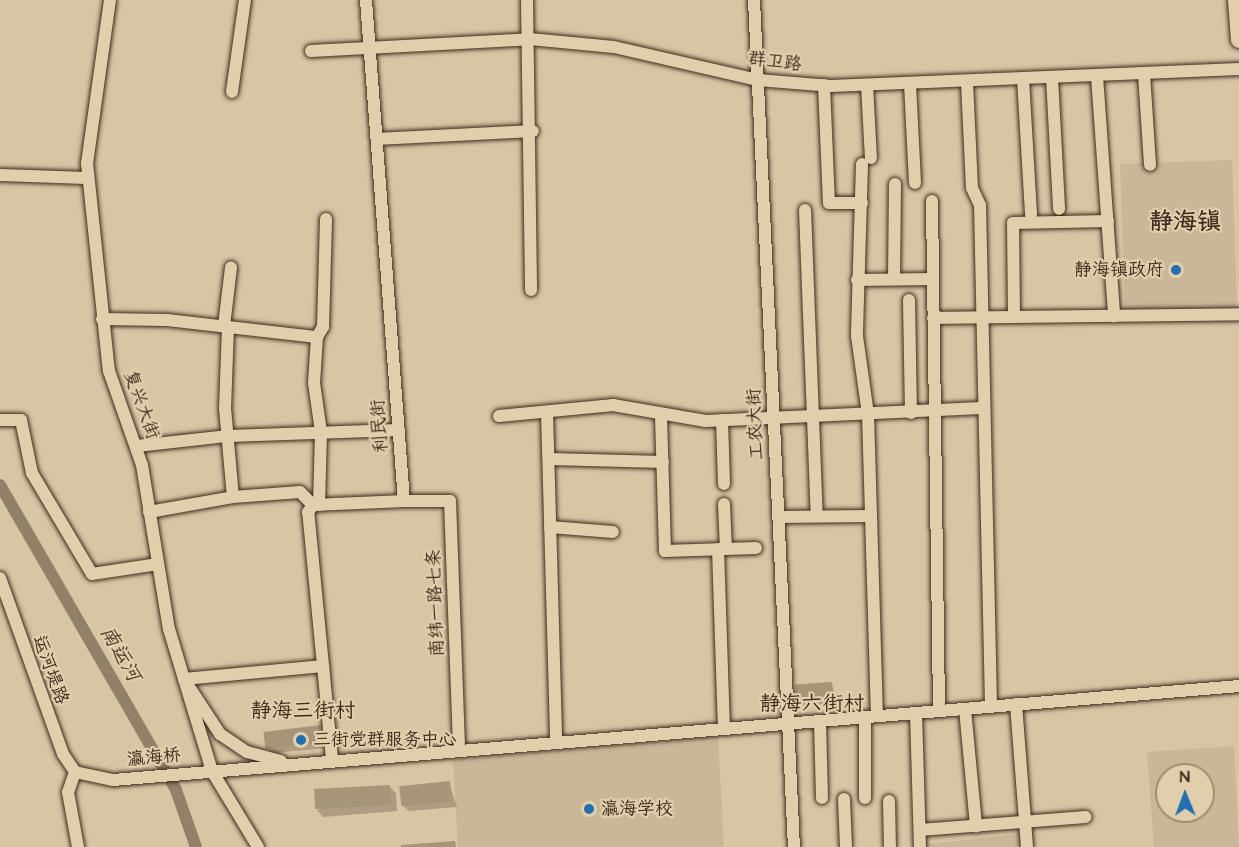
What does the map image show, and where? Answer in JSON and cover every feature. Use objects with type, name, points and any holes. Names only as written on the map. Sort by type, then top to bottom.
[{"type":"main road","points":[[1236,0],[1239,40]]},
{"type":"street","name":"复兴大街","points":[[110,0],[87,178],[109,371],[137,446],[158,564],[184,679],[220,734],[247,752],[288,763]]},
{"type":"street","points":[[232,92],[245,0]]},
{"type":"street","name":"利民街","points":[[366,0],[404,501]]},
{"type":"street","points":[[527,0],[532,131],[531,290]]},
{"type":"street","name":"工农大街","points":[[754,0],[794,847]]},
{"type":"street","name":"群卫路","points":[[311,51],[370,45],[530,39],[614,47],[758,80],[824,86],[1023,80],[1239,69]]},
{"type":"street","points":[[1144,74],[1150,165]]},
{"type":"street","points":[[1097,76],[1114,316]]},
{"type":"street","points":[[1052,78],[1059,209]]},
{"type":"street","points":[[1023,80],[1030,215]]},
{"type":"street","points":[[967,82],[972,188],[980,205],[979,317],[990,706]]},
{"type":"street","points":[[910,84],[915,183]]},
{"type":"street","points":[[865,798],[871,717],[871,516],[868,414],[857,336],[857,280],[866,161],[867,85]]},
{"type":"street","points":[[824,86],[829,203],[862,203]]},
{"type":"street","points":[[377,139],[532,131]]},
{"type":"street","points":[[0,175],[87,178]]},
{"type":"street","points":[[894,279],[895,184]]},
{"type":"street","points":[[932,201],[939,711]]},
{"type":"street","points":[[805,210],[817,516]]},
{"type":"street","points":[[316,505],[321,432],[317,337],[323,327],[326,219]]},
{"type":"street","points":[[1014,317],[1013,223],[1108,221]]},
{"type":"street","points":[[231,267],[226,327],[228,436],[233,496]]},
{"type":"street","points":[[857,280],[933,279]]},
{"type":"street","points":[[909,300],[911,413]]},
{"type":"street","points":[[933,318],[1239,314]]},
{"type":"street","points":[[102,319],[226,327],[317,337]]},
{"type":"street","points":[[499,417],[613,405],[661,416],[722,420],[774,415],[911,413],[981,408]]},
{"type":"street","points":[[547,412],[556,742]]},
{"type":"street","points":[[661,416],[665,551],[756,548]]},
{"type":"street","points":[[0,420],[21,420],[32,473],[92,574],[158,564]]},
{"type":"street","points":[[722,420],[724,484]]},
{"type":"street","points":[[137,446],[228,436],[399,430]]},
{"type":"street","points":[[550,459],[663,462]]},
{"type":"street","points":[[149,512],[233,496],[300,492],[316,505]]},
{"type":"street","points":[[332,759],[308,512],[316,505],[404,501]]},
{"type":"street","name":"南纬一路七条","points":[[404,501],[450,501],[459,750]]},
{"type":"street","points":[[724,504],[722,549],[724,729]]},
{"type":"street","points":[[778,517],[871,516]]},
{"type":"street","points":[[550,527],[613,532]]},
{"type":"street","name":"运河堤路","points":[[0,578],[36,688],[75,772]]},
{"type":"street","points":[[258,847],[212,771],[184,679],[323,666]]},
{"type":"street","name":"瀛海桥","points":[[75,772],[113,780],[332,759],[820,722],[1239,686]]},
{"type":"street","points":[[1016,704],[1027,847]]},
{"type":"street","points":[[965,708],[976,826]]},
{"type":"street","points":[[916,713],[920,847]]},
{"type":"street","points":[[820,722],[822,798]]},
{"type":"street","points":[[75,772],[68,792],[78,847]]},
{"type":"street","points":[[844,800],[846,847]]},
{"type":"street","points":[[889,801],[890,847]]},
{"type":"street","points":[[920,830],[1085,817]]},
{"type":"shaded area","name":"静海镇政府","points":[[1232,160],[1237,311],[1125,315],[1120,164]]},
{"type":"shaded area","name":"瀛海学校","points":[[718,737],[724,847],[458,847],[453,760]]},
{"type":"shaded area","points":[[1234,746],[1239,847],[1154,847],[1147,752]]},
{"type":"shaded area","points":[[1019,834],[1020,847],[922,847],[922,845]]},
{"type":"building","points":[[832,682],[833,697],[796,700],[795,685]]},
{"type":"building","points":[[321,725],[323,742],[266,749],[263,732]]},
{"type":"building","points":[[450,781],[452,801],[401,806],[399,786]]},
{"type":"building","points":[[390,785],[391,805],[315,809],[314,789]]},
{"type":"building","points":[[455,841],[456,847],[401,847],[401,845]]},
{"type":"waterway","name":"南运河","points":[[0,485],[176,790],[196,847]]},
{"type":"place","name":"静海镇政府","points":[[1176,270]]},
{"type":"place","name":"三街党群服务中心","points":[[301,740]]},
{"type":"place","name":"瀛海学校","points":[[589,809]]},
{"type":"district","name":"静海镇","points":[[1185,223]]},
{"type":"district","name":"静海六街村","points":[[812,704]]},
{"type":"district","name":"静海三街村","points":[[303,711]]}]
